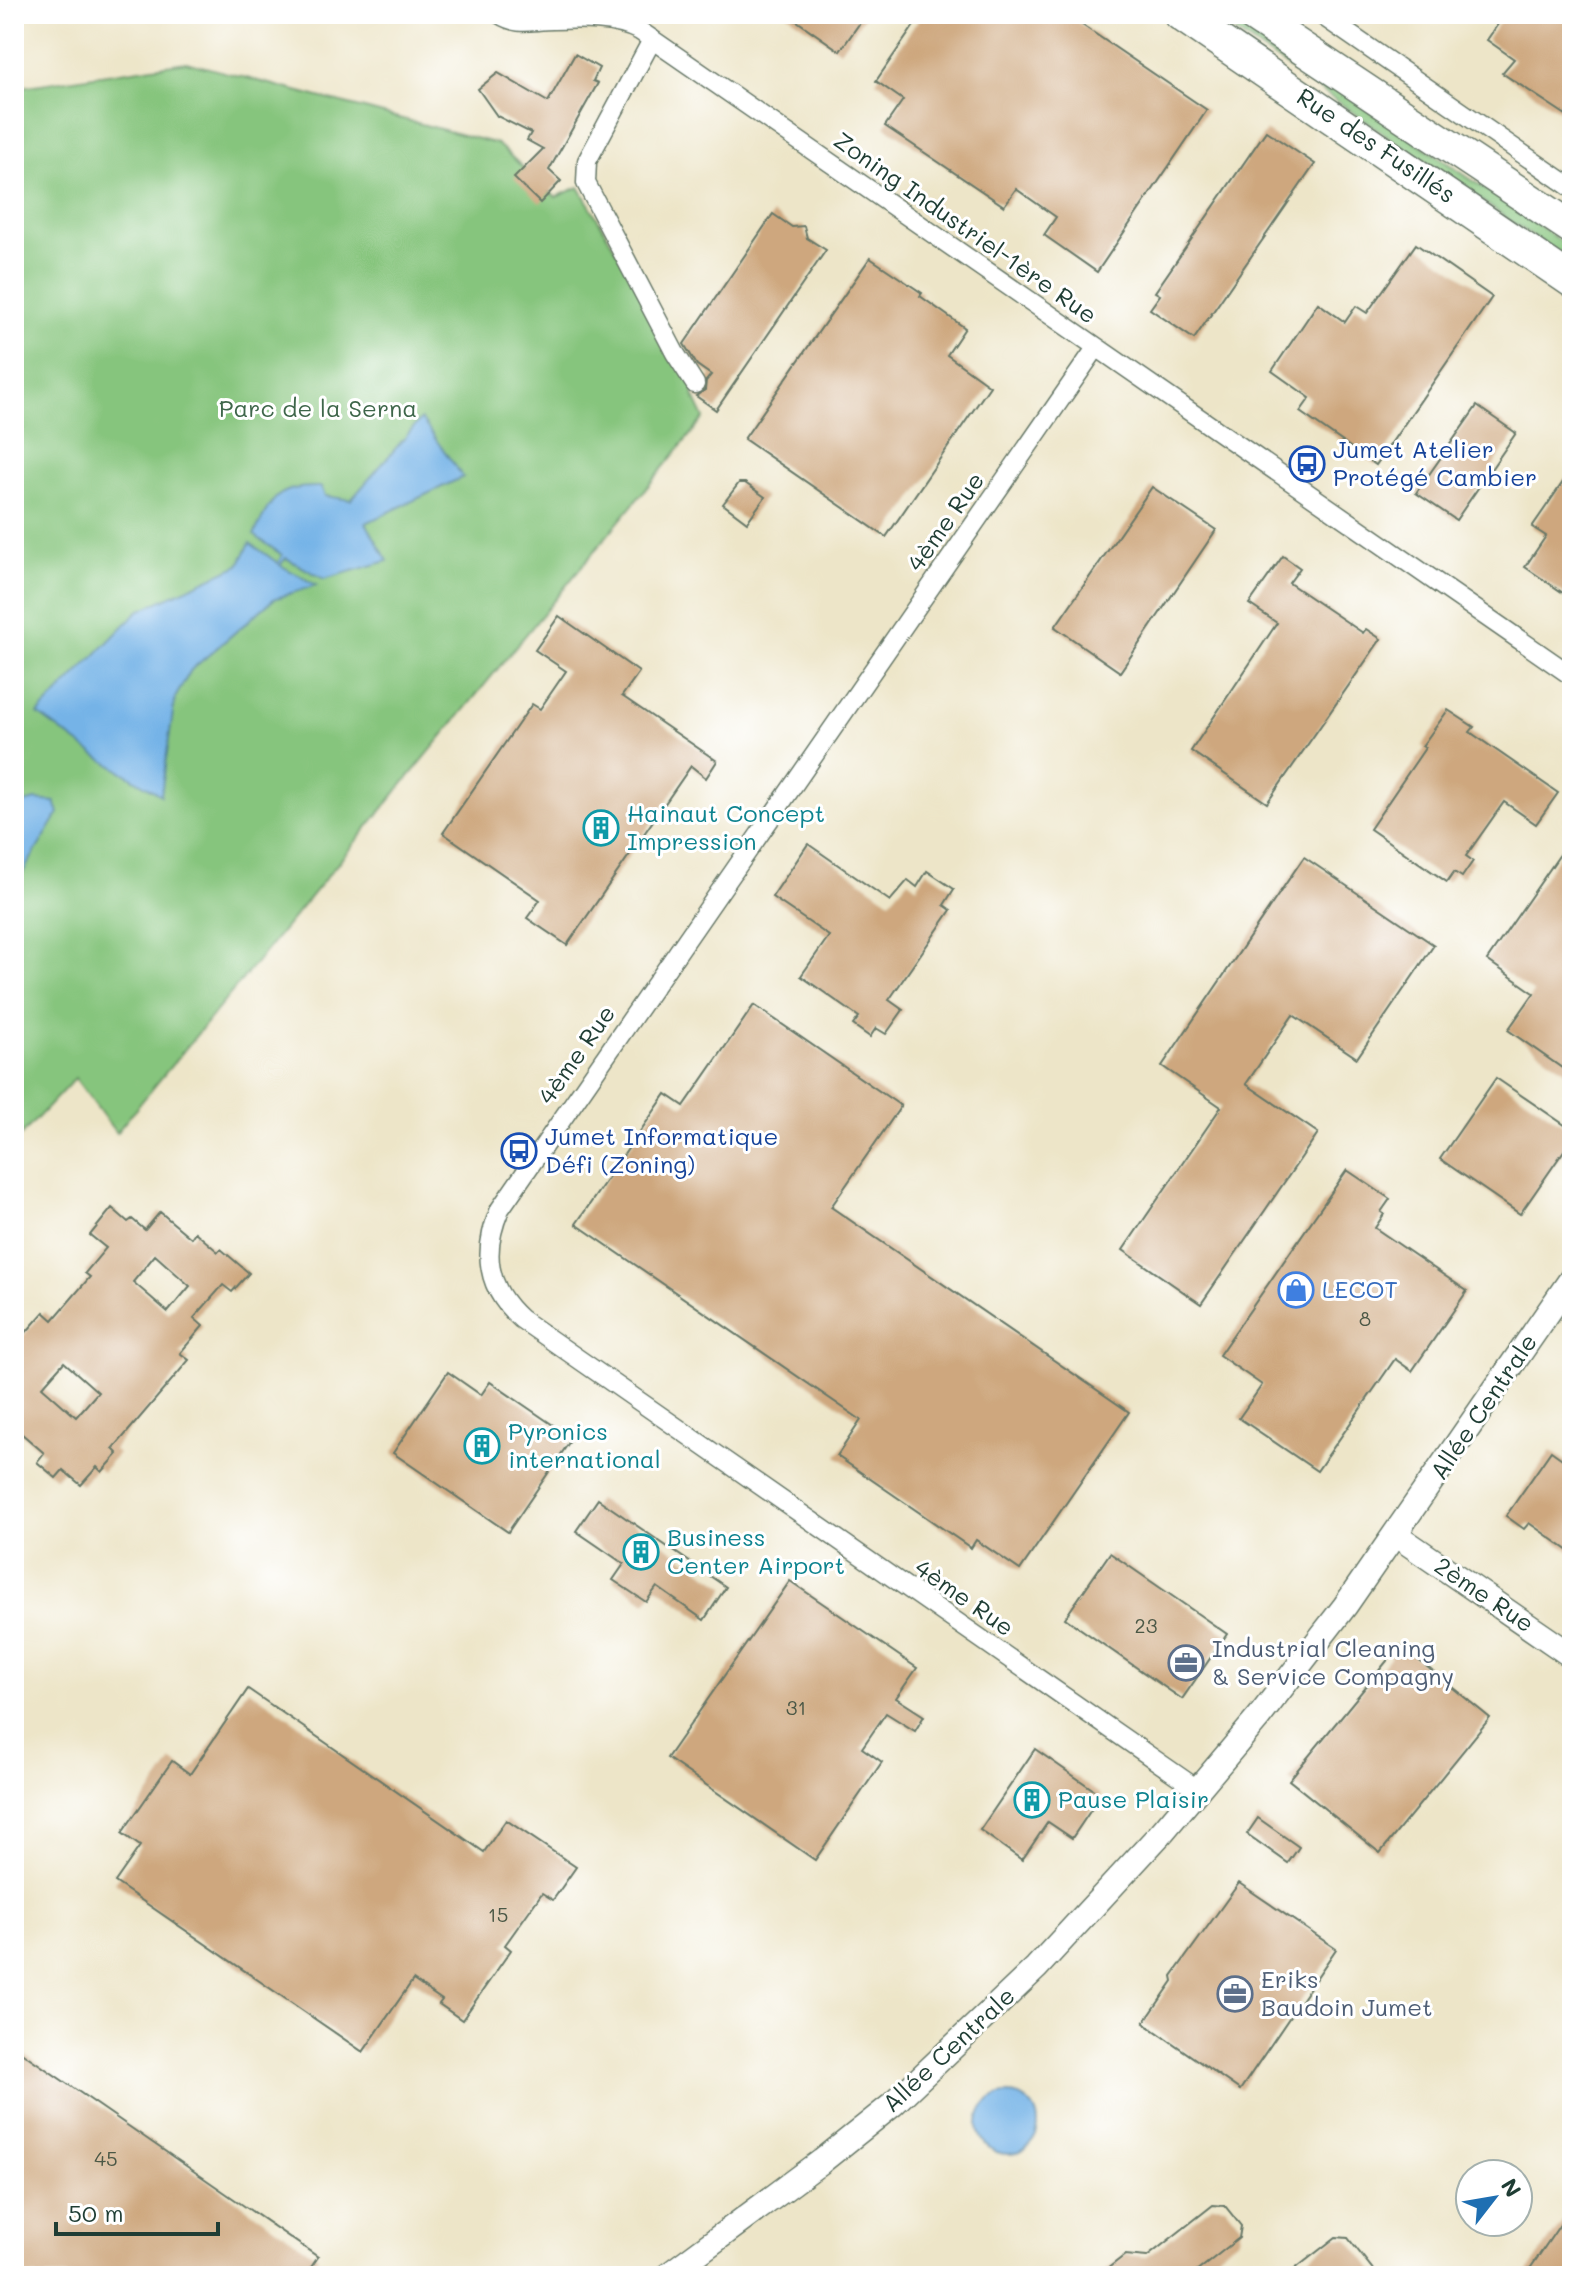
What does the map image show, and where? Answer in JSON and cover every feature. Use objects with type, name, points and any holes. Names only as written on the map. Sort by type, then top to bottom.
[{"type":"highway","name":"Rue des Fusillés","points":[[1180,14],[1572,281]]},
{"type":"highway","name":"Rue des Fusillés","points":[[1251,14],[1572,228]]},
{"type":"street","points":[[499,14],[513,23],[622,18]]},
{"type":"street","points":[[1320,14],[1572,188]]},
{"type":"street","name":"Zoning Industriel-1ère Rue","points":[[622,18],[1572,676]]},
{"type":"street","points":[[652,40],[587,161],[586,183],[675,353],[695,384]]},
{"type":"street","name":"4ème Rue","points":[[1096,348],[500,1209],[490,1231],[489,1256],[503,1303],[521,1319],[1197,1789]]},
{"type":"street","name":"Allée Centrale","points":[[667,2276],[892,2105],[1036,1968],[1163,1831],[1259,1717],[1345,1606],[1572,1278]]},
{"type":"street","name":"2ème Rue","points":[[1396,1535],[1572,1656]]},
{"type":"green space","points":[[1210,14],[1231,14],[1572,249],[1572,263]]},
{"type":"green space","name":"Parc de la Serna","points":[[186,62],[497,144],[556,197],[579,187],[695,384],[693,395],[704,418],[116,1133],[75,1078],[14,1143],[14,88]]},
{"type":"water","points":[[421,419],[463,477],[366,523],[388,561],[324,579],[286,558],[280,565],[316,585],[274,599],[191,670],[175,698],[161,795],[93,754],[38,714],[138,611],[239,565],[250,543],[278,563],[282,555],[254,535],[278,496],[294,489],[321,487],[325,496],[351,500]]},
{"type":"water","points":[[35,800],[55,802],[59,813],[14,887],[14,806]]},
{"type":"water","points":[[1008,2094],[1029,2103],[1038,2124],[1029,2145],[1008,2154],[987,2145],[978,2124],[987,2103]]},
{"type":"building","points":[[787,14],[866,14],[840,51]]},
{"type":"building","points":[[922,14],[1066,14],[1207,110],[1097,272],[1044,235],[1056,217],[1016,189],[1004,206],[885,126],[903,100],[876,81]]},
{"type":"building","points":[[1505,14],[1572,14],[1572,119],[1502,73],[1514,59],[1487,40]]},
{"type":"building","points":[[575,54],[599,68],[593,81],[598,83],[549,170],[561,181],[540,203],[514,178],[543,149],[527,140],[531,133],[497,116],[478,89],[498,73],[548,102]]},
{"type":"building","points":[[1266,131],[1315,164],[1194,339],[1150,309],[1160,295],[1155,292]]},
{"type":"building","points":[[773,214],[792,227],[804,226],[807,238],[826,250],[716,410],[696,396],[705,390],[706,381],[711,375],[697,365],[684,344]]},
{"type":"building","points":[[1416,244],[1492,297],[1376,465],[1300,412],[1310,398],[1272,371],[1318,303],[1345,322],[1356,306],[1367,313]]},
{"type":"building","points":[[870,258],[922,293],[920,296],[965,328],[947,355],[990,386],[886,537],[744,439]]},
{"type":"building","points":[[1477,406],[1516,433],[1456,520],[1416,493]]},
{"type":"building","points":[[1572,469],[1572,599],[1525,567],[1546,536],[1532,527]]},
{"type":"building","points":[[739,483],[745,483],[765,497],[747,522],[723,504]]},
{"type":"building","points":[[1152,487],[1216,530],[1120,672],[1055,627]]},
{"type":"building","points":[[1283,556],[1300,568],[1289,583],[1363,633],[1366,629],[1381,639],[1267,803],[1191,751],[1277,623],[1249,604]]},
{"type":"building","points":[[559,616],[639,672],[622,696],[717,761],[706,778],[691,766],[567,945],[527,918],[540,900],[443,833],[532,704],[540,709],[566,671],[535,650]]},
{"type":"building","points":[[1448,710],[1474,727],[1470,732],[1558,793],[1536,824],[1504,802],[1466,856],[1473,861],[1462,877],[1454,872],[1447,882],[1370,829]]},
{"type":"building","points":[[1572,837],[1572,1075],[1508,1030],[1534,993],[1487,960]]},
{"type":"building","points":[[808,844],[890,901],[908,880],[917,887],[927,871],[954,889],[944,905],[951,910],[889,1000],[903,1010],[886,1034],[876,1028],[870,1037],[853,1025],[859,1017],[801,976],[829,936],[772,897]]},
{"type":"building","points":[[1304,857],[1434,945],[1357,1058],[1293,1015],[1246,1084],[1318,1133],[1201,1304],[1123,1250],[1221,1107],[1162,1066]]},
{"type":"building","points":[[754,1005],[901,1106],[831,1207],[1129,1412],[1020,1570],[976,1540],[971,1548],[837,1456],[861,1420],[576,1224],[666,1094],[684,1106]]},
{"type":"building","points":[[1496,1078],[1572,1130],[1572,1139],[1520,1214],[1440,1159]]},
{"type":"building","points":[[1347,1170],[1390,1199],[1375,1228],[1467,1291],[1412,1371],[1395,1359],[1317,1471],[1239,1418],[1262,1385],[1219,1355]]},
{"type":"building","points":[[112,1208],[128,1222],[132,1219],[145,1230],[160,1212],[191,1238],[195,1232],[218,1252],[221,1249],[249,1273],[232,1292],[223,1285],[194,1318],[203,1326],[180,1353],[189,1360],[113,1449],[118,1454],[102,1472],[97,1467],[81,1485],[63,1470],[56,1478],[37,1462],[44,1453],[14,1427],[14,1346],[44,1312],[53,1320],[90,1277],[85,1273],[106,1248],[90,1235]],"holes":[[[155,1255],[190,1286],[168,1312],[133,1282]],[[64,1362],[98,1392],[76,1417],[42,1387]]]},
{"type":"building","name":"Pyronics international","points":[[448,1372],[481,1395],[490,1382],[572,1438],[508,1532],[393,1453]]},
{"type":"building","points":[[1551,1451],[1572,1466],[1572,1553],[1529,1523],[1524,1529],[1506,1516]]},
{"type":"building","name":"Business Center Airport","points":[[598,1499],[726,1587],[704,1620],[657,1587],[646,1602],[613,1580],[624,1564],[576,1531]]},
{"type":"building","points":[[1110,1553],[1227,1634],[1182,1699],[1065,1618]]},
{"type":"building","points":[[790,1581],[917,1668],[896,1698],[924,1716],[915,1731],[886,1713],[862,1748],[882,1762],[815,1860],[667,1758]]},
{"type":"building","points":[[1400,1645],[1490,1718],[1380,1853],[1289,1780]]},
{"type":"building","points":[[248,1689],[484,1852],[506,1820],[576,1867],[553,1900],[542,1893],[505,1945],[511,1950],[462,2020],[439,2004],[442,2000],[413,1980],[363,2052],[115,1882],[140,1846],[122,1833],[172,1761],[190,1774]]},
{"type":"building","name":"Pause Plaisir","points":[[1035,1749],[1101,1795],[1072,1838],[1048,1822],[1022,1860],[980,1830]]},
{"type":"building","points":[[1258,1818],[1299,1847],[1288,1863],[1247,1834]]},
{"type":"building","name":"Eriks Baudoin Jumet","points":[[1239,1883],[1336,1949],[1240,2090],[1144,2023],[1173,1981],[1172,1976]]},
{"type":"building","points":[[14,2047],[318,2257],[305,2276],[14,2276]]},
{"type":"building","points":[[1213,2205],[1225,2206],[1241,2226],[1239,2238],[1191,2276],[1098,2276],[1125,2255],[1147,2257]]},
{"type":"building","points":[[1572,2207],[1572,2276],[1525,2276]]},
{"type":"building","points":[[1336,2237],[1348,2238],[1378,2276],[1286,2276]]},
{"type":"place","name":"Jumet Atelier Protégé Cambier","points":[[1307,464]]},
{"type":"place","name":"Hainaut Concept Impression","points":[[601,828]]},
{"type":"place","name":"Jumet Informatique Défi (Zoning)","points":[[519,1151]]},
{"type":"place","name":"LECOT","points":[[1296,1290]]},
{"type":"place","name":"Pyronics international","points":[[482,1446]]},
{"type":"place","name":"Business Center Airport","points":[[641,1552]]},
{"type":"place","name":"Industrial Cleaning & Service Compagny","points":[[1186,1663]]},
{"type":"place","name":"Pause Plaisir","points":[[1032,1800]]},
{"type":"place","name":"Eriks Baudoin Jumet","points":[[1235,1994]]}]
